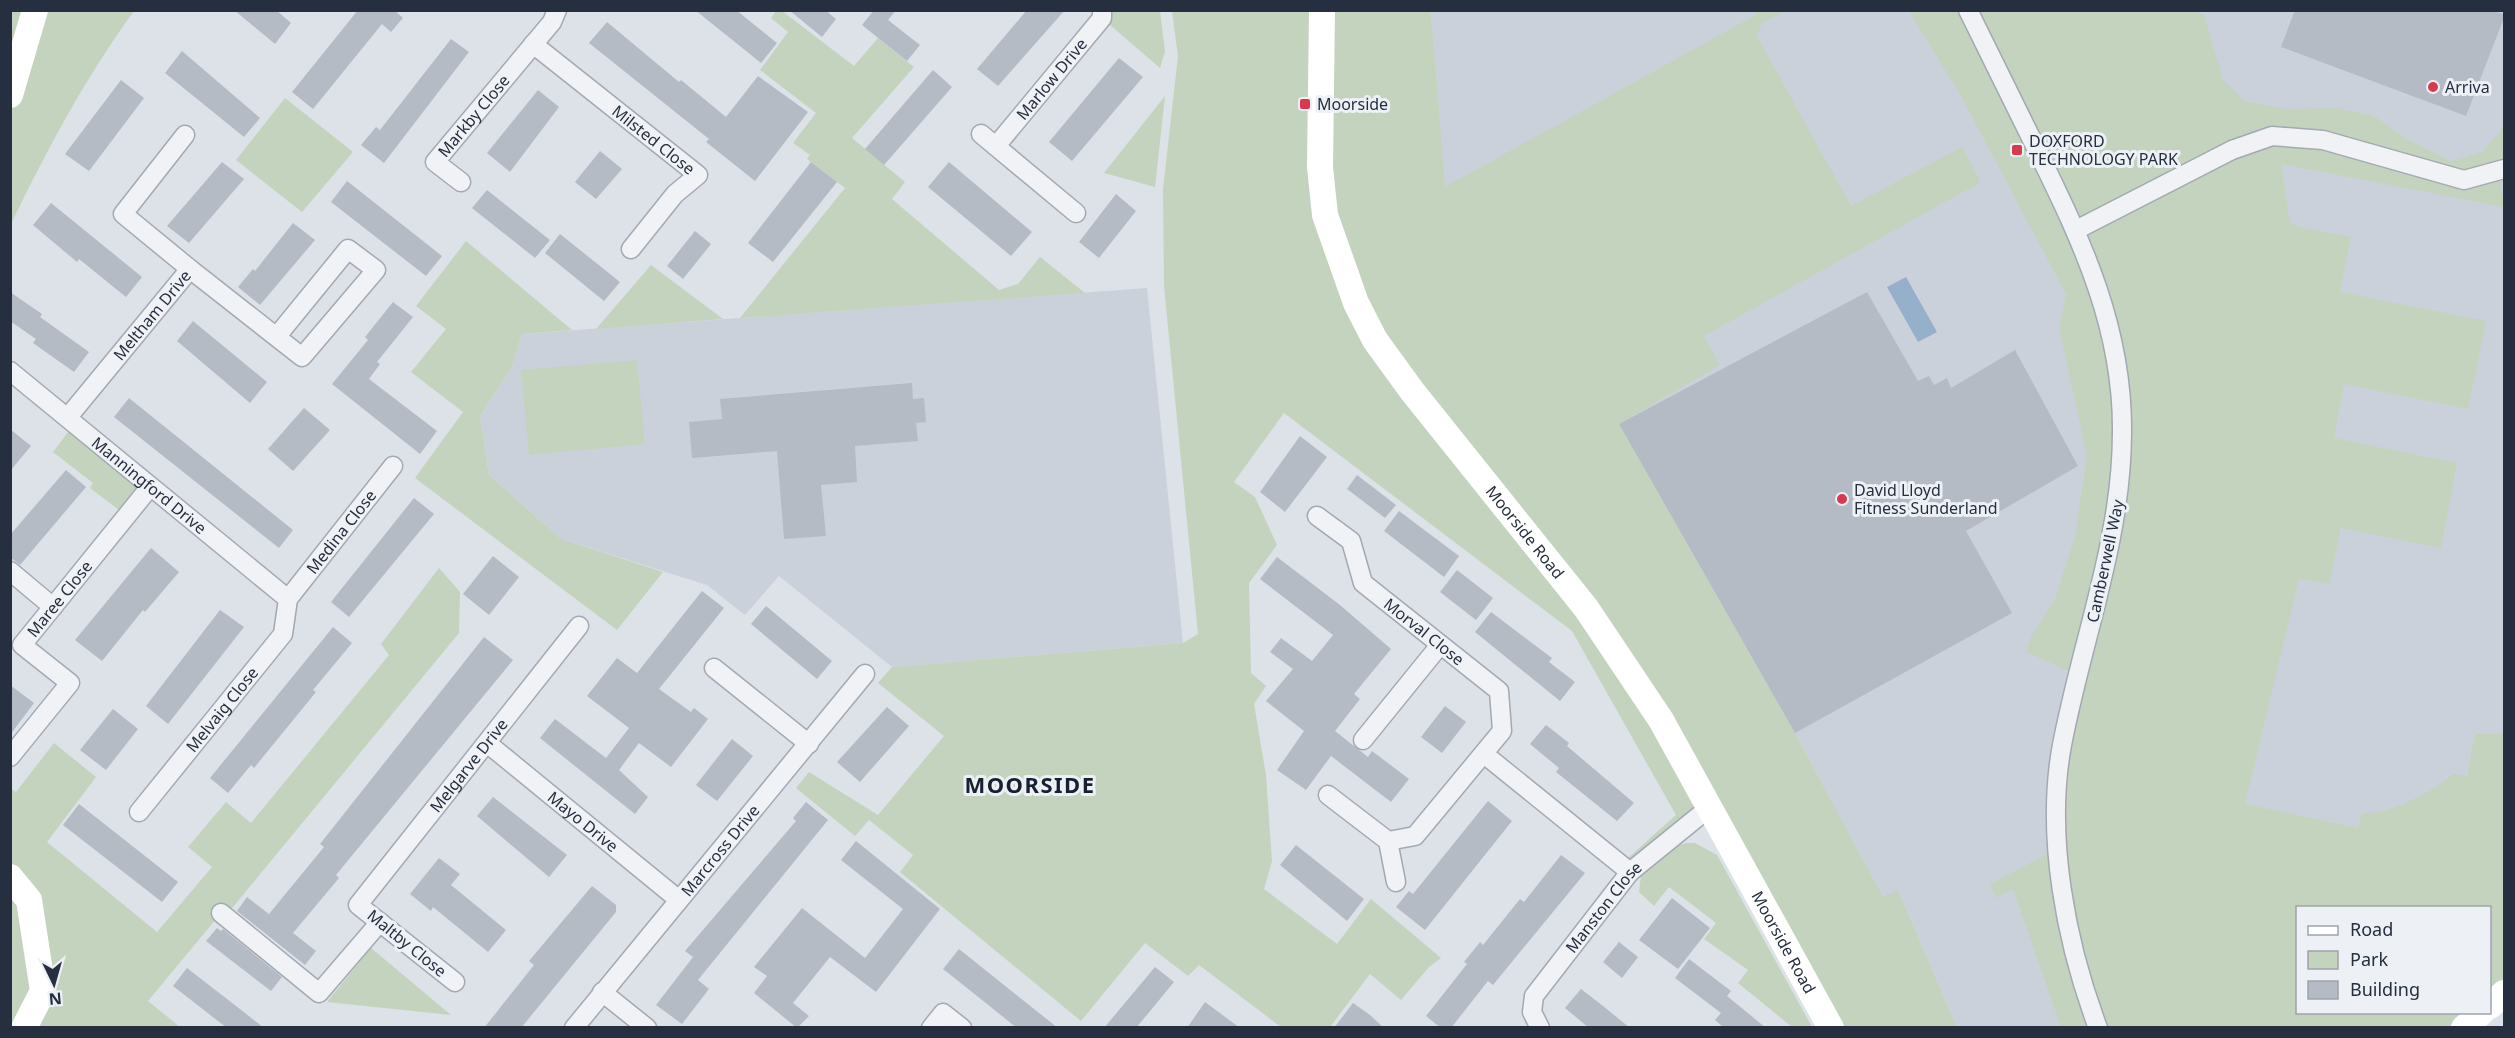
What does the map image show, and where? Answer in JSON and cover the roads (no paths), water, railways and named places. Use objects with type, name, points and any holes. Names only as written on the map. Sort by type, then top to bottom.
[{"type":"street","points":[[10,95],[35,10]]},
{"type":"street","points":[[533,44],[552,21],[557,10]]},
{"type":"street","name":"Marlow Drive","points":[[1076,213],[988,140],[1102,18],[1102,10]]},
{"type":"street","name":"Moorside Road","points":[[1322,10],[1320,167],[1325,215],[1356,303],[1375,340],[1412,391],[1586,609],[1661,720],[1831,1028]]},
{"type":"street","name":"Camberwell Way","points":[[1968,10],[2076,230],[2107,312],[2118,359],[2122,430],[2119,503],[2062,746],[2057,792],[2060,873],[2079,977],[2098,1028]]},
{"type":"street","name":"Markby Close","points":[[461,182],[435,162],[533,44]]},
{"type":"street","name":"Milsted Close","points":[[533,44],[698,175],[675,194],[631,249]]},
{"type":"street","points":[[185,135],[123,214],[190,269]]},
{"type":"street","points":[[2076,230],[2232,150],[2272,136],[2323,140],[2464,180],[2505,169]]},
{"type":"street","name":"Meltham Drive","points":[[68,417],[190,269],[302,357],[376,270],[348,249],[277,336]]},
{"type":"street","name":"Manningford Drive","points":[[10,371],[288,599]]},
{"type":"street","name":"Medina Close","points":[[288,599],[393,466]]},
{"type":"street","name":"Maree Close","points":[[10,758],[70,683],[22,645],[150,487]]},
{"type":"street","name":"Morval Close","points":[[1317,516],[1351,541],[1362,583],[1499,691],[1502,731],[1415,836],[1388,841]]},
{"type":"street","points":[[10,571],[53,607]]},
{"type":"street","name":"Melvaig Close","points":[[138,812],[283,633],[288,599]]},
{"type":"street","name":"Melgarve Drive","points":[[358,904],[579,626]]},
{"type":"street","points":[[1363,740],[1440,645]]},
{"type":"street","points":[[714,668],[809,744]]},
{"type":"street","name":"Marcross Drive","points":[[574,1028],[865,674]]},
{"type":"street","name":"Mayo Drive","points":[[487,743],[679,900]]},
{"type":"street","points":[[1484,754],[1630,873]]},
{"type":"street","points":[[1328,795],[1388,841],[1395,882]]},
{"type":"street","name":"Manston Close","points":[[1540,1028],[1532,1012],[1534,996],[1630,873],[1710,807]]},
{"type":"street","points":[[10,877],[29,900],[43,991],[24,1028]]},
{"type":"street","name":"Maltby Close","points":[[358,904],[454,982]]},
{"type":"street","points":[[221,913],[319,993],[380,922]]},
{"type":"street","points":[[603,992],[647,1028]]},
{"type":"street","points":[[2491,1005],[2505,993]]},
{"type":"street","points":[[931,1028],[943,1013],[962,1028]]},
{"type":"street","points":[[2464,1028],[2480,1014]]},
{"type":"water","points":[[1906,277],[1937,332],[1918,342],[1887,287]]},
{"type":"place","name":"Arriva","points":[[2433,87]]},
{"type":"place","name":"Moorside","points":[[1305,104]]},
{"type":"place","name":"DOXFORD TECHNOLOGY PARK","points":[[2017,150]]},
{"type":"place","name":"David Lloyd Fitness Sunderland","points":[[1842,499]]},
{"type":"district","name":"MOORSIDE","points":[[1030,785]]}]
